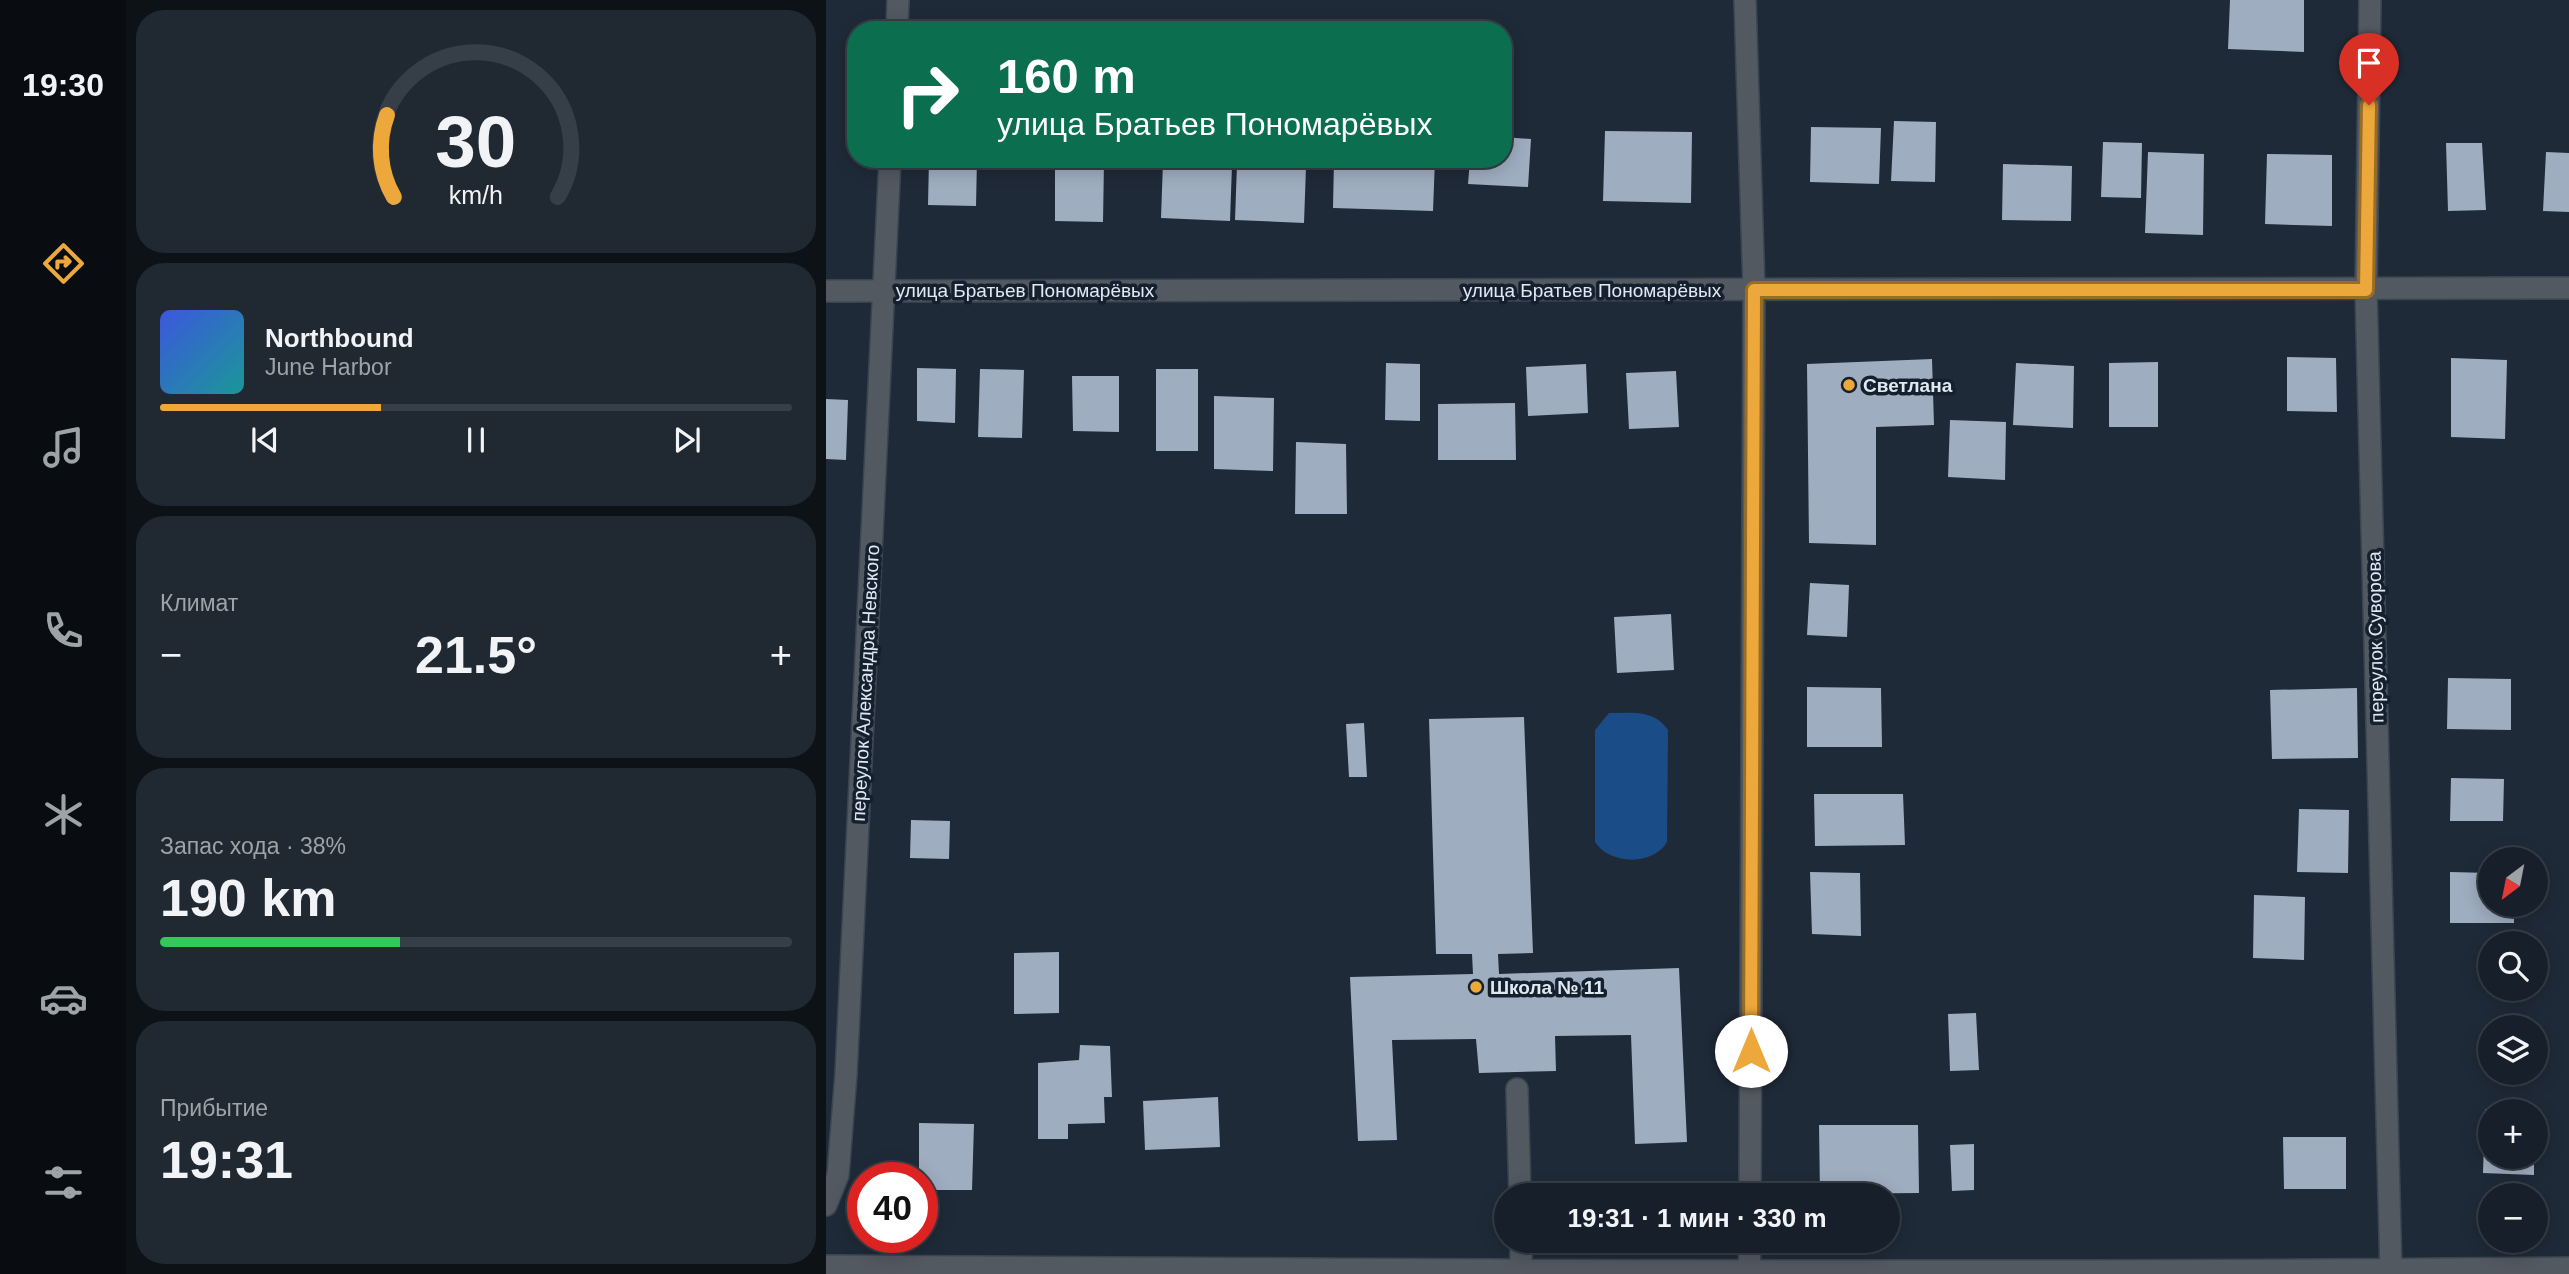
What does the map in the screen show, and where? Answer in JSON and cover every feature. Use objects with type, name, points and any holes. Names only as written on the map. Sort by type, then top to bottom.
[{"type":"street","points":[[897,21],[898,0]]},
{"type":"street","points":[[1745,0],[1754,290],[1750,1183]]},
{"type":"street","name":"переулок Суворова","points":[[2370,0],[2366,290],[2392,1273]]},
{"type":"street","name":"переулок Александра Невского","points":[[826,1205],[838,1175],[846,1074],[890,168]]},
{"type":"street","name":"улица Братьев Пономарёвых","points":[[826,291],[2569,288]]},
{"type":"street","points":[[1517,1089],[1520,1183]]},
{"type":"street","points":[[1521,1253],[1521,1270]]},
{"type":"street","points":[[1749,1274],[1750,1253]]},
{"type":"street","points":[[826,1266],[1749,1274],[2392,1273],[2569,1268]]},
{"type":"shaded area","points":[[1609,713],[1649,715],[1668,730],[1667,842],[1661,850],[1642,859],[1631,860],[1611,855],[1595,842],[1595,730]]},
{"type":"building","points":[[2230,0],[2304,0],[2304,52],[2228,49]]},
{"type":"building","points":[[1894,121],[1936,122],[1935,182],[1891,181]]},
{"type":"building","points":[[1811,127],[1881,128],[1879,184],[1810,182]]},
{"type":"building","points":[[1605,131],[1692,132],[1691,203],[1603,201]]},
{"type":"building","points":[[1512,138],[1531,139],[1528,187],[1468,184],[1469,168],[1512,168]]},
{"type":"building","points":[[2103,142],[2142,143],[2141,198],[2101,197]]},
{"type":"building","points":[[2446,143],[2482,143],[2486,210],[2448,211]]},
{"type":"building","points":[[2148,152],[2204,154],[2203,235],[2145,233]]},
{"type":"building","points":[[2546,152],[2569,153],[2569,212],[2543,211]]},
{"type":"building","points":[[2267,154],[2332,155],[2332,226],[2265,224]]},
{"type":"building","points":[[2003,164],[2072,166],[2071,221],[2002,220]]},
{"type":"building","points":[[929,168],[977,168],[976,206],[928,205]]},
{"type":"building","points":[[1055,168],[1104,168],[1103,222],[1055,221]]},
{"type":"building","points":[[1163,168],[1232,168],[1230,221],[1161,218]]},
{"type":"building","points":[[1237,168],[1306,168],[1304,223],[1235,220]]},
{"type":"building","points":[[1334,168],[1435,168],[1433,211],[1333,208]]},
{"type":"building","points":[[2287,357],[2336,358],[2337,412],[2287,411]]},
{"type":"building","points":[[2451,358],[2507,360],[2505,439],[2451,437]]},
{"type":"building","points":[[1932,359],[1934,425],[1876,427],[1876,545],[1809,543],[1807,364]]},
{"type":"building","points":[[2158,362],[2158,427],[2109,427],[2109,363]]},
{"type":"building","points":[[1386,363],[1420,364],[1420,421],[1385,420]]},
{"type":"building","points":[[2016,363],[2074,366],[2073,428],[2013,425]]},
{"type":"building","points":[[1586,364],[1588,413],[1528,416],[1526,367]]},
{"type":"building","points":[[917,368],[956,369],[955,423],[917,421]]},
{"type":"building","points":[[980,369],[1024,370],[1022,438],[978,437]]},
{"type":"building","points":[[1156,369],[1198,369],[1198,451],[1156,451]]},
{"type":"building","points":[[1676,371],[1679,427],[1629,429],[1626,373]]},
{"type":"building","points":[[1072,376],[1119,376],[1119,432],[1073,431]]},
{"type":"building","points":[[1214,396],[1274,398],[1273,471],[1214,469]]},
{"type":"building","points":[[826,399],[848,400],[846,460],[826,459]]},
{"type":"building","points":[[1515,403],[1516,460],[1438,460],[1438,404]]},
{"type":"building","points":[[1950,420],[2006,422],[2005,480],[1948,477]]},
{"type":"building","points":[[1296,442],[1346,444],[1347,514],[1295,514]]},
{"type":"building","points":[[1810,583],[1849,585],[1847,637],[1807,635]]},
{"type":"building","points":[[1671,614],[1674,670],[1617,673],[1614,617]]},
{"type":"building","points":[[2448,678],[2511,679],[2511,730],[2447,729]]},
{"type":"building","points":[[1807,687],[1881,688],[1882,747],[1807,747]]},
{"type":"building","points":[[2357,688],[2358,758],[2272,759],[2270,690]]},
{"type":"building","points":[[1524,717],[1533,953],[1498,954],[1499,974],[1679,968],[1687,1142],[1635,1144],[1631,1035],[1555,1036],[1556,1071],[1479,1073],[1476,1039],[1392,1040],[1397,1140],[1358,1141],[1350,977],[1473,974],[1472,954],[1436,954],[1429,719]]},
{"type":"building","points":[[1364,723],[1367,777],[1349,777],[1346,724]]},
{"type":"building","points":[[2451,778],[2504,779],[2503,821],[2450,821]]},
{"type":"building","points":[[1814,794],[1903,794],[1905,845],[1815,846]]},
{"type":"building","points":[[2299,809],[2349,810],[2348,873],[2297,872]]},
{"type":"building","points":[[911,820],[950,821],[949,859],[910,858]]},
{"type":"building","points":[[1810,872],[1860,873],[1861,936],[1812,934]]},
{"type":"building","points":[[2450,872],[2478,873],[2478,917],[2514,917],[2514,923],[2450,923]]},
{"type":"building","points":[[2254,895],[2305,897],[2304,960],[2253,958]]},
{"type":"building","points":[[1059,952],[1059,1013],[1014,1014],[1014,953]]},
{"type":"building","points":[[1976,1013],[1979,1070],[1950,1071],[1948,1014]]},
{"type":"building","points":[[1080,1045],[1110,1046],[1112,1097],[1104,1097],[1105,1123],[1068,1124],[1068,1139],[1038,1139],[1038,1063],[1079,1060]]},
{"type":"building","points":[[1218,1097],[1220,1147],[1145,1150],[1143,1101]]},
{"type":"building","points":[[919,1123],[974,1124],[972,1190],[938,1190],[938,1162],[919,1162]]},
{"type":"building","points":[[1819,1125],[1918,1125],[1919,1193],[1900,1193],[1900,1183],[1820,1183]]},
{"type":"building","points":[[2283,1137],[2346,1137],[2346,1189],[2284,1189]]},
{"type":"building","points":[[1974,1144],[1974,1190],[1952,1191],[1950,1145]]},
{"type":"building","points":[[2483,1169],[2534,1169],[2534,1175],[2483,1173]]},
{"type":"place","name":"Светлана","points":[[1849,385]]},
{"type":"place","name":"Школа № 11","points":[[1476,987]]},
{"type":"route","points":[[1751,1051],[1754,290],[2366,290],[2369,105]]}]
